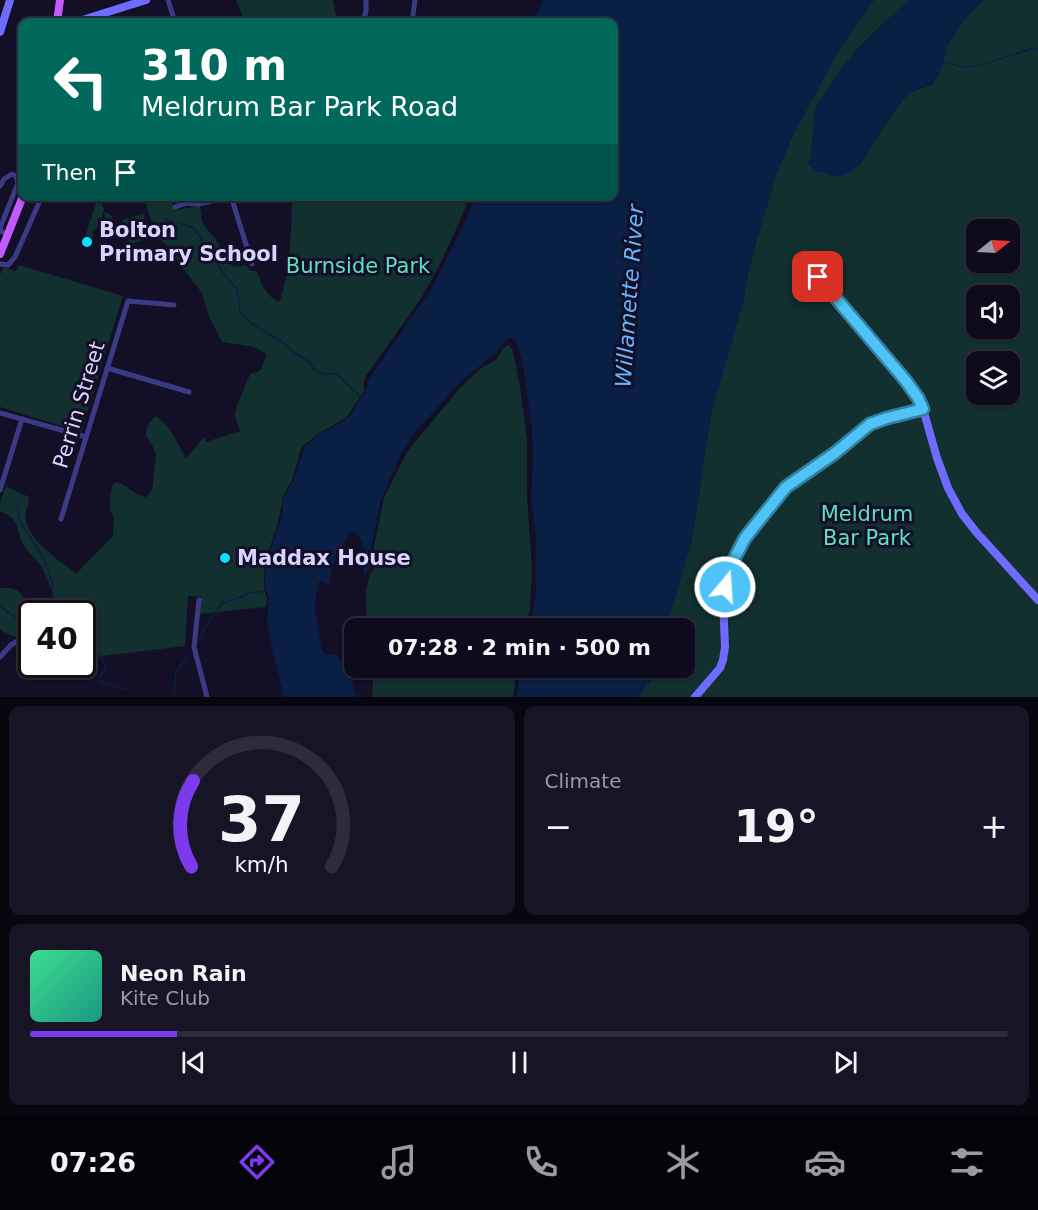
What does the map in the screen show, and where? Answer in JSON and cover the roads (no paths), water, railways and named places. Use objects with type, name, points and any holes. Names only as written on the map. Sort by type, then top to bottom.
[{"type":"main road","points":[[58,18],[60,0]]},
{"type":"main road","points":[[0,254],[21,201]]},
{"type":"street","points":[[0,32],[10,0]]},
{"type":"street","points":[[89,18],[146,0]]},
{"type":"street","points":[[168,0],[174,18]]},
{"type":"street","points":[[364,18],[366,0]]},
{"type":"street","points":[[413,18],[415,0]]},
{"type":"street","points":[[0,186],[8,176],[12,174],[16,176],[18,183],[0,228],[2,232],[8,234]]},
{"type":"street","points":[[0,264],[8,265],[15,257],[40,201]]},
{"type":"street","points":[[175,207],[187,203],[212,201]]},
{"type":"street","points":[[230,201],[252,264]]},
{"type":"street","points":[[818,277],[918,398],[946,482],[963,514],[977,533],[1038,600]]},
{"type":"street","name":"Perrin Street","points":[[61,519],[128,301],[174,305]]},
{"type":"street","points":[[107,368],[189,392]]},
{"type":"street","points":[[695,697],[720,668],[723,660],[725,587],[732,563],[745,538],[780,494],[794,481],[835,453],[870,424],[923,409]]},
{"type":"street","points":[[0,413],[86,437]]},
{"type":"street","points":[[0,490],[22,419]]},
{"type":"street","points":[[199,600],[194,647],[207,697]]},
{"type":"street","points":[[0,657],[18,641]]},
{"type":"water","name":"Willamette River","points":[[543,0],[874,0],[837,53],[792,137],[778,169],[757,238],[744,300],[711,414],[692,539],[669,618],[532,618],[536,593],[536,538],[531,497],[532,429],[523,364],[515,339],[511,338],[504,341],[497,352],[462,380],[414,433],[401,454],[381,500],[371,548],[372,560],[364,578],[363,545],[361,539],[352,531],[337,556],[329,585],[321,581],[318,583],[315,608],[322,650],[325,655],[335,655],[341,661],[344,678],[350,678],[357,697],[284,697],[267,626],[269,597],[265,586],[265,570],[282,516],[283,499],[294,479],[305,447],[319,434],[351,415],[369,379],[432,288],[473,201],[618,201],[618,18],[535,18]]},
{"type":"water","points":[[908,0],[984,0],[953,37],[936,78],[901,101],[862,161],[853,170],[841,176],[818,173],[807,164],[811,157],[815,109],[858,48]]},
{"type":"water","points":[[519,678],[652,678],[638,697],[516,697]]},
{"type":"waterway","points":[[943,62],[963,67],[982,65],[1031,49],[1038,49]]},
{"type":"waterway","points":[[164,219],[194,228],[226,277],[237,289],[240,312],[251,323],[284,343],[309,362],[315,370],[327,375],[333,373],[340,377],[361,397]]},
{"type":"waterway","points":[[17,504],[20,521],[44,559],[52,582],[53,600]]},
{"type":"waterway","points":[[198,641],[222,603],[249,593],[267,591]]},
{"type":"waterway","points":[[0,606],[15,617]]},
{"type":"waterway","points":[[96,655],[102,658],[106,667],[99,678],[102,683],[126,689]]},
{"type":"waterway","points":[[174,697],[176,673],[187,656]]},
{"type":"place","name":"Bolton Primary School","points":[[87,242]]},
{"type":"place","name":"Maddax House","points":[[225,558]]},
{"type":"park label","name":"Burnside Park","points":[[358,266]]},
{"type":"park label","name":"Meldrum Bar Park","points":[[867,526]]}]
